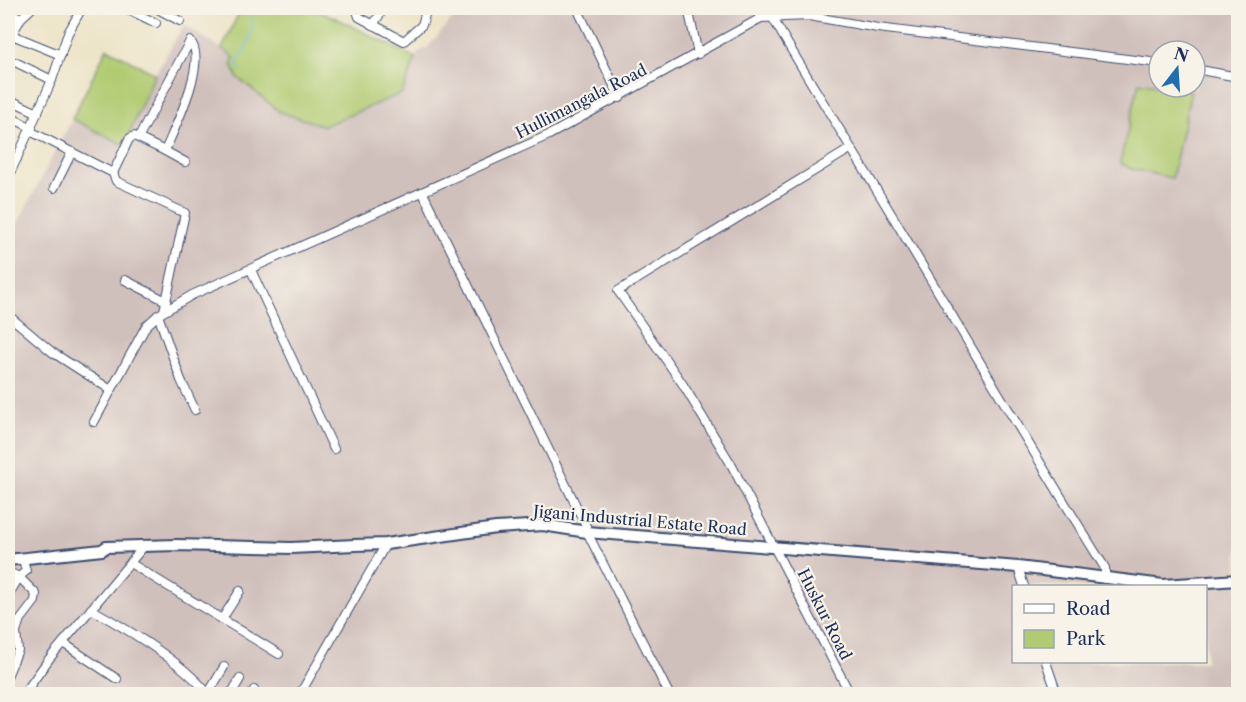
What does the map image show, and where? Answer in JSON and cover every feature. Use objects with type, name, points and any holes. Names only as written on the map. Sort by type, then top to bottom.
[{"type":"main road","name":"Jigani Industrial Estate Road","points":[[8,560],[102,550],[106,547],[146,545],[291,549],[386,544],[496,528],[543,525],[1018,567],[1163,585],[1239,580]]},
{"type":"main road","points":[[8,553],[91,546],[106,547]]},
{"type":"street","points":[[8,45],[21,18],[32,8]]},
{"type":"street","points":[[8,178],[52,80],[68,33],[82,8]]},
{"type":"street","points":[[125,8],[156,23]]},
{"type":"street","points":[[156,8],[180,21]]},
{"type":"street","points":[[356,8],[357,15],[400,40],[408,40],[422,25],[427,8]]},
{"type":"street","points":[[373,25],[384,8]]},
{"type":"street","points":[[577,8],[620,98]]},
{"type":"street","points":[[688,8],[698,54]]},
{"type":"street","points":[[8,12],[21,18]]},
{"type":"street","name":"Hullimangala Road","points":[[94,422],[146,326],[161,313],[549,135],[620,98],[761,18],[809,16],[878,28],[1147,62]]},
{"type":"street","points":[[772,17],[956,321],[1012,420],[1105,568],[1105,579]]},
{"type":"street","points":[[12,35],[61,55]]},
{"type":"street","points":[[139,137],[190,41],[194,46],[194,75],[165,151]]},
{"type":"street","points":[[15,62],[52,80]]},
{"type":"street","points":[[1207,71],[1239,77]]},
{"type":"street","points":[[8,99],[38,113]]},
{"type":"street","points":[[8,116],[113,173],[116,181],[185,213],[166,301],[161,313],[181,380],[195,410]]},
{"type":"street","points":[[113,173],[129,139],[139,137],[184,162]]},
{"type":"street","name":"Huskur Road","points":[[850,149],[618,291],[682,383],[731,464],[850,694]]},
{"type":"street","points":[[54,188],[72,152]]},
{"type":"street","points":[[8,154],[17,159]]},
{"type":"street","points":[[423,193],[587,529],[606,573],[669,694]]},
{"type":"street","points":[[251,270],[334,448]]},
{"type":"street","points":[[125,280],[166,301]]},
{"type":"street","points":[[9,320],[52,352],[111,390]]},
{"type":"street","points":[[300,694],[386,544]]},
{"type":"street","points":[[24,694],[63,643],[146,545]]},
{"type":"street","points":[[8,596],[19,577],[26,571],[23,559]]},
{"type":"street","points":[[130,563],[279,654]]},
{"type":"street","points":[[1018,567],[1024,585]]},
{"type":"street","points":[[8,572],[19,577],[36,594],[35,602],[19,622],[16,633],[18,650],[8,674]]},
{"type":"street","points":[[222,619],[240,591]]},
{"type":"street","points":[[91,609],[134,634],[198,682],[208,694],[224,667]]},
{"type":"street","points":[[63,643],[117,679]]},
{"type":"street","points":[[1046,663],[1057,694]]},
{"type":"street","points":[[231,694],[240,679]]},
{"type":"shaded area","points":[[462,8],[1238,8],[1238,694],[8,694],[8,242],[72,119],[124,145],[155,74],[184,25],[235,57],[402,93],[418,52],[427,48]]},
{"type":"green space","points":[[241,8],[305,8],[332,16],[416,58],[402,93],[324,126],[280,112],[237,77],[232,64],[234,57],[222,49]]},
{"type":"green space","points":[[107,48],[155,74],[124,145],[72,119]]},
{"type":"green space","points":[[1139,82],[1147,83],[1147,99],[1189,99],[1172,178],[1131,169],[1120,163]]},
{"type":"waterway","points":[[240,71],[237,65],[251,32],[250,8]]}]
